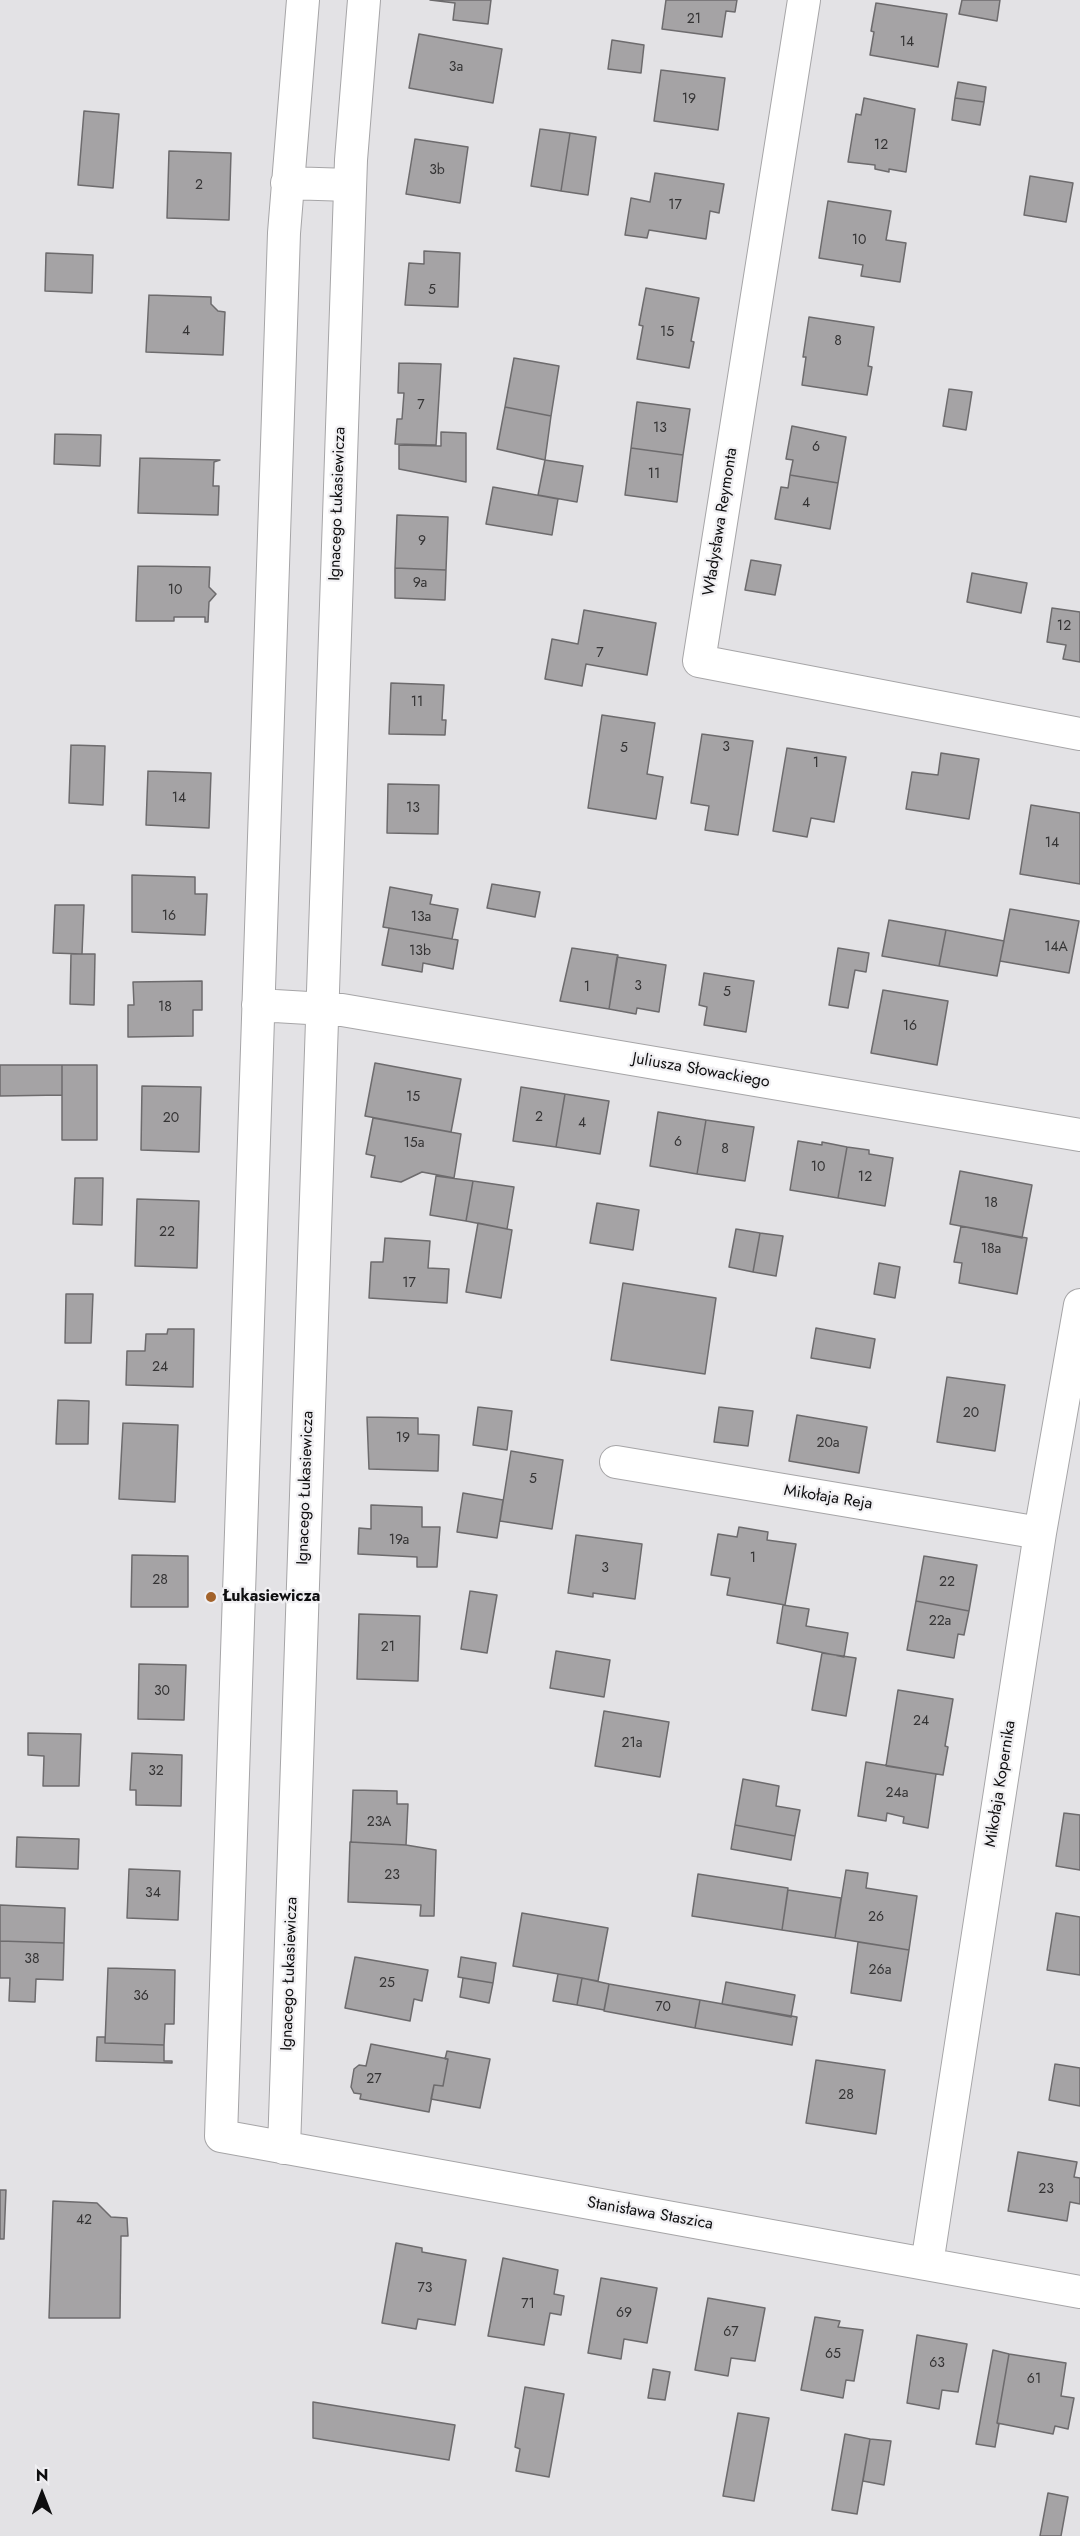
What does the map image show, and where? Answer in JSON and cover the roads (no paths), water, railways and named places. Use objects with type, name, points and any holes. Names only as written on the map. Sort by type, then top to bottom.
[{"type":"street","points":[[303,0],[287,183],[258,1005],[322,1008]]},
{"type":"street","name":"Ignacego Łukasiewicza","points":[[284,2148],[350,186],[364,0]]},
{"type":"street","name":"Władysława Reymonta","points":[[804,0],[699,661],[1080,734]]},
{"type":"street","points":[[287,183],[350,186]]},
{"type":"street","name":"Stanisława Staszica","points":[[258,1005],[221,2136],[1080,2292]]},
{"type":"street","name":"Juliusza Słowackiego","points":[[322,1008],[1080,1135]]},
{"type":"street","name":"Mikołaja Kopernika","points":[[927,2264],[1040,1533],[1080,1305]]},
{"type":"street","name":"Mikołaja Reja","points":[[616,1462],[1040,1533]]},
{"type":"place","name":"Łukasiewicza","points":[[211,1597]]}]
